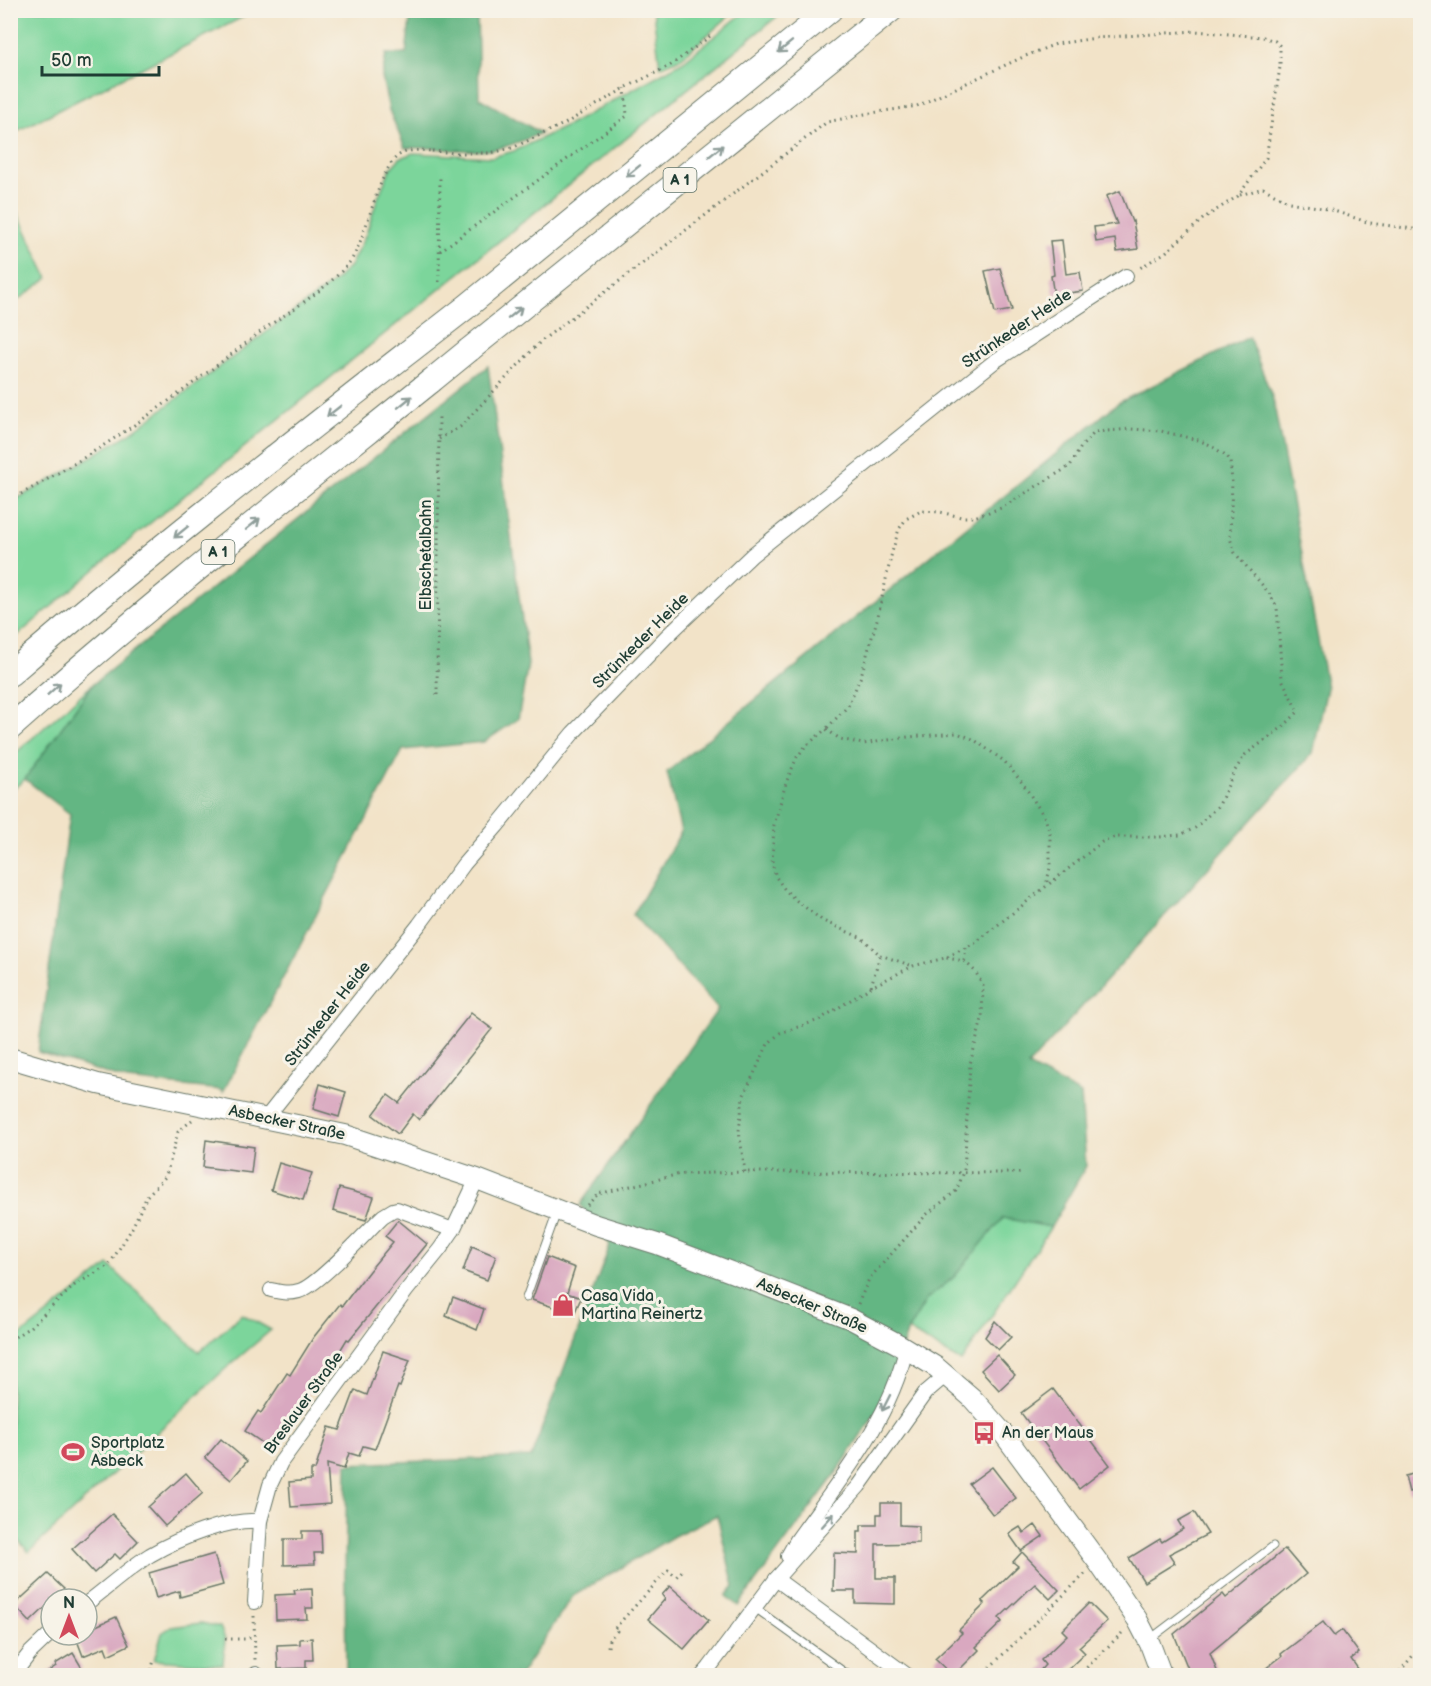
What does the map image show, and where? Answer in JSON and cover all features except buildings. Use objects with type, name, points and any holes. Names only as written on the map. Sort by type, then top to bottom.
[{"type":"highway","name":"A 1","points":[[10,674],[212,506],[465,308],[830,10]]},
{"type":"highway","name":"A 1","points":[[10,728],[69,675],[211,558],[891,10]]},
{"type":"main road","name":"Asbecker Straße","points":[[10,1058],[98,1083],[345,1135],[477,1179],[657,1244],[851,1319],[936,1367],[971,1397],[1003,1433],[1137,1619],[1162,1676]]},
{"type":"street","name":"Strünkeder Heide","points":[[266,1118],[419,925],[464,864],[573,733],[666,637],[752,555],[986,368],[1126,276]]},
{"type":"street","name":"Breslauer Straße","points":[[255,1602],[260,1521],[270,1485],[281,1462],[453,1230],[477,1179]]},
{"type":"street","points":[[271,1290],[284,1293],[298,1292],[307,1288],[393,1209],[402,1210],[453,1230]]},
{"type":"street","points":[[776,1579],[797,1540],[871,1432],[892,1391],[902,1367],[906,1349]]},
{"type":"street","points":[[702,1676],[776,1579],[859,1486],[925,1393],[945,1376]]},
{"type":"street","points":[[99,1594],[149,1556],[181,1541],[216,1526],[247,1520],[260,1521]]},
{"type":"street","points":[[776,1579],[908,1676]]},
{"type":"street","points":[[12,1676],[39,1644]]},
{"type":"lane","points":[[526,1298],[567,1213]]},
{"type":"lane","points":[[1148,1641],[1273,1546]]},
{"type":"lane","points":[[754,1608],[850,1676]]},
{"type":"path","points":[[439,439],[460,427],[540,342],[827,122],[917,106],[1056,44],[1096,38],[1195,31],[1263,37],[1275,41],[1280,46],[1280,67],[1266,158],[1238,196]]},
{"type":"path","points":[[10,499],[94,452],[176,396],[333,279],[351,261],[389,166],[399,154],[414,150],[490,153],[512,148],[566,123],[671,64],[713,34]]},
{"type":"path","points":[[440,251],[627,116],[625,88]]},
{"type":"path","points":[[439,282],[440,176]]},
{"type":"path","points":[[1126,276],[1166,252],[1204,218],[1238,196],[1263,188],[1289,202],[1328,209],[1370,223],[1420,230]]},
{"type":"path","name":"Elbschetalbahn","points":[[437,695],[439,415]]},
{"type":"path","points":[[745,1172],[739,1131],[743,1097],[768,1044],[780,1033],[819,1020],[871,987],[913,966],[945,958],[975,943],[1102,842],[1115,837],[1180,835],[1195,828],[1219,805],[1245,754],[1284,726],[1298,712],[1282,679],[1277,607],[1269,593],[1235,553],[1230,538],[1232,482],[1230,461],[1227,456],[1208,444],[1161,431],[1131,429],[1095,432],[1081,447],[1070,466],[1001,508],[974,517],[921,511],[906,519],[899,529],[861,676],[848,706],[796,757],[774,825],[772,863],[776,877],[785,890],[823,921],[862,938],[880,955],[913,966]]},
{"type":"path","points":[[826,729],[840,739],[863,744],[957,732],[974,739],[1004,760],[1024,785],[1045,818],[1050,832],[1050,868],[1046,888]]},
{"type":"path","points":[[964,961],[966,948]]},
{"type":"path","points":[[871,987],[880,955]]},
{"type":"path","points":[[851,1319],[869,1279],[926,1215],[956,1191],[964,1172],[969,1064],[982,1019],[983,985],[975,971],[964,961],[945,958]]},
{"type":"path","points":[[10,1340],[30,1327],[75,1286],[109,1264],[131,1230],[147,1196],[166,1176],[178,1132],[190,1123],[204,1106]]},
{"type":"path","points":[[567,1213],[598,1194],[680,1174],[745,1172],[1021,1173]]},
{"type":"path","points":[[981,1676],[1098,1562]]},
{"type":"path","points":[[608,1647],[609,1640],[617,1631],[614,1629],[668,1570],[676,1577],[682,1571]]},
{"type":"path","points":[[255,1602],[256,1675]]},
{"type":"path","points":[[1078,1676],[1137,1619]]},
{"type":"path","points":[[225,1639],[246,1639],[254,1636]]},
{"type":"path","points":[[1396,1676],[1420,1647]]},
{"type":"path","points":[[150,1676],[153,1660]]},
{"type":"green space","points":[[11,10],[255,10],[255,11],[11,134]]},
{"type":"green space","points":[[653,10],[735,11],[681,58],[660,67]]},
{"type":"green space","points":[[747,10],[784,11],[138,533],[11,641],[11,502],[129,434],[334,282],[350,266],[366,234],[390,169],[400,158],[413,153],[492,157],[514,151],[569,125],[684,61]]},
{"type":"green space","points":[[411,11],[477,11],[479,98],[541,133],[491,150],[405,148],[389,110],[382,77],[386,54],[406,54]]},
{"type":"green space","points":[[11,199],[48,278],[10,305]]},
{"type":"green space","points":[[1249,337],[1273,399],[1327,688],[1313,753],[1028,1066],[1081,1094],[1086,1166],[1051,1227],[1003,1218],[954,1277],[926,1300],[908,1330],[884,1401],[835,1475],[738,1606],[726,1596],[734,1586],[717,1515],[674,1536],[573,1596],[520,1675],[346,1676],[347,1464],[531,1457],[610,1245],[580,1205],[718,1009],[633,915],[681,832],[667,772],[1118,403]]},
{"type":"green space","points":[[488,366],[528,664],[518,719],[484,742],[403,750],[223,1092],[222,1090],[127,1080],[38,1052],[70,814],[25,779],[93,684]]},
{"type":"green space","points":[[93,684],[25,779],[11,791],[10,758]]},
{"type":"green space","points":[[1003,1218],[1051,1227],[961,1362],[908,1330],[926,1300],[954,1277]]},
{"type":"green space","name":"Sportplatz Asbeck","points":[[109,1265],[199,1352],[242,1314],[271,1330],[223,1371],[29,1552],[11,1533],[11,1343]]},
{"type":"green space","points":[[201,1623],[220,1627],[225,1639],[223,1665],[154,1660],[162,1633],[171,1627]]},
{"type":"place","name":"Casa Vida , Martina Reinertz","points":[[563,1305]]},
{"type":"place","name":"An der Maus","points":[[984,1433]]},
{"type":"place","name":"Sportplatz Asbeck","points":[[73,1452]]}]
